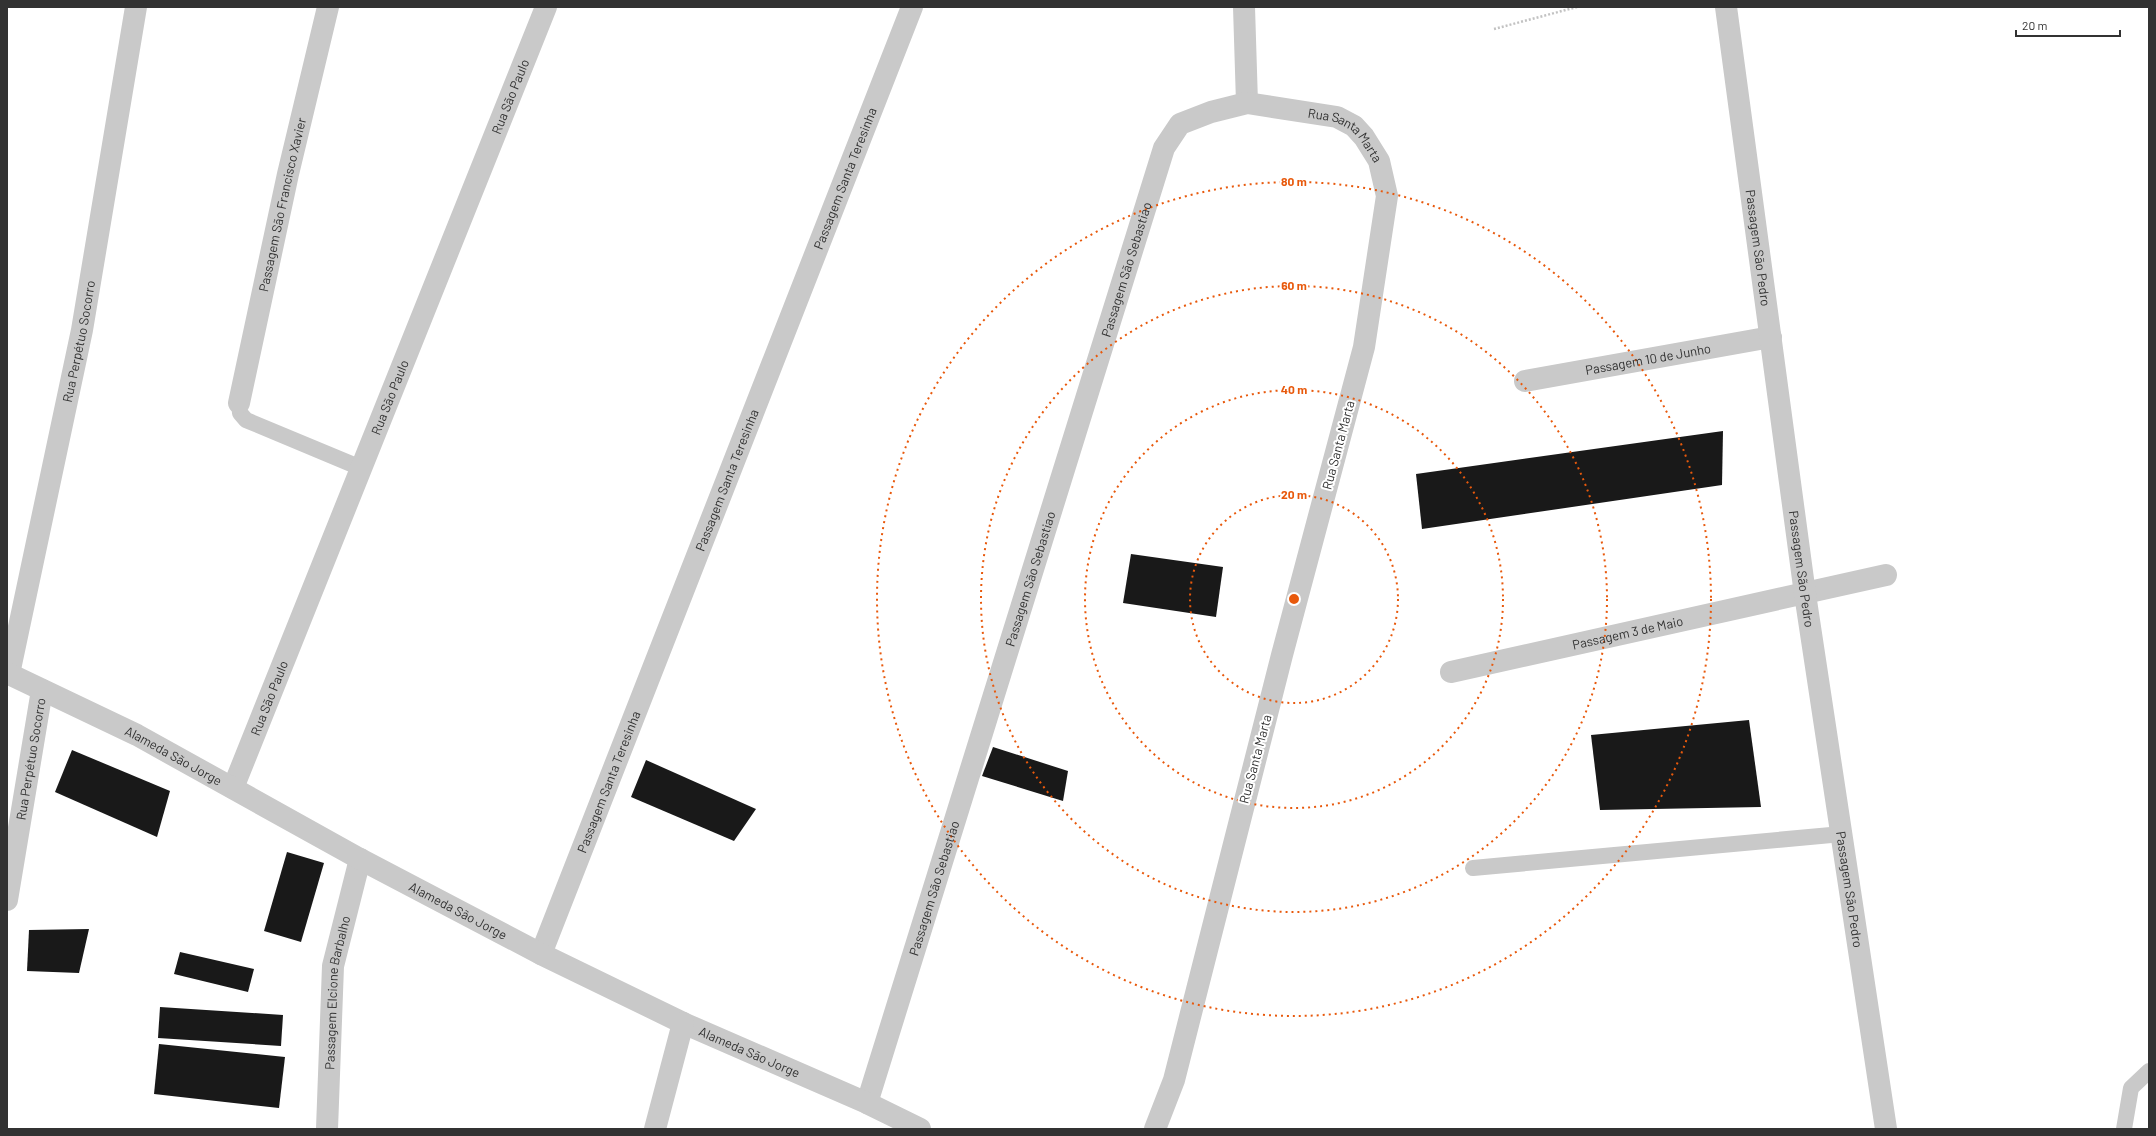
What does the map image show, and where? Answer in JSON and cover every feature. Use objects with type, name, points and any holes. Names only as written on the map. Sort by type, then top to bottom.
[{"type":"street","name":"Rua Perpétuo Socorro","points":[[8,673],[82,330],[136,7]]},
{"type":"street","name":"Passagem São Francisco Xavier","points":[[239,403],[288,174],[328,7]]},
{"type":"street","name":"Rua São Paulo","points":[[233,788],[546,7]]},
{"type":"street","name":"Passagem Santa Teresinha","points":[[541,954],[912,7]]},
{"type":"street","points":[[1244,7],[1247,103]]},
{"type":"street","name":"Passagem São Pedro","points":[[1726,7],[1805,594],[1886,1129]]},
{"type":"street","name":"Passagem São Sebastiao","points":[[867,1103],[1164,148],[1180,124],[1211,112],[1247,103]]},
{"type":"street","name":"Rua Santa Marta","points":[[1155,1129],[1174,1080],[1280,662],[1364,347],[1387,196],[1379,161],[1364,137],[1354,126],[1337,117],[1247,103]]},
{"type":"street","name":"Passagem 10 de Junho","points":[[1525,381],[1771,337]]},
{"type":"street","name":"Passagem 3 de Maio","points":[[1451,672],[1886,575]]},
{"type":"street","name":"Alameda São Jorge","points":[[8,673],[137,735],[360,859],[541,954],[683,1023],[867,1103],[920,1129]]},
{"type":"street","name":"Rua Perpétuo Socorro","points":[[7,900],[42,690]]},
{"type":"street","name":"Passagem Elcione Barbalho","points":[[327,1129],[333,966],[360,859]]},
{"type":"street","points":[[655,1129],[683,1023]]},
{"type":"lane","points":[[239,403],[240,413],[246,420],[361,468]]},
{"type":"lane","points":[[1474,868],[1842,834]]},
{"type":"lane","points":[[2124,1129],[2131,1088],[2149,1071]]},
{"type":"path","points":[[1494,29],[1577,7]]},
{"type":"building","points":[[1723,431],[1722,485],[1422,529],[1416,474]]},
{"type":"building","points":[[1131,554],[1223,567],[1216,617],[1123,603]]},
{"type":"building","points":[[1749,720],[1761,807],[1600,810],[1591,735]]},
{"type":"building","points":[[993,747],[1068,771],[1063,801],[982,776]]},
{"type":"building","points":[[72,750],[170,791],[157,837],[55,792]]},
{"type":"building","points":[[646,760],[756,809],[734,841],[631,797]]},
{"type":"building","points":[[287,852],[324,863],[301,942],[264,931]]},
{"type":"building","points":[[89,929],[79,973],[27,971],[29,930]]},
{"type":"building","points":[[180,952],[254,969],[248,992],[174,974]]},
{"type":"building","points":[[160,1007],[283,1015],[281,1046],[158,1038]]},
{"type":"building","points":[[159,1044],[285,1057],[279,1108],[154,1094]]}]
